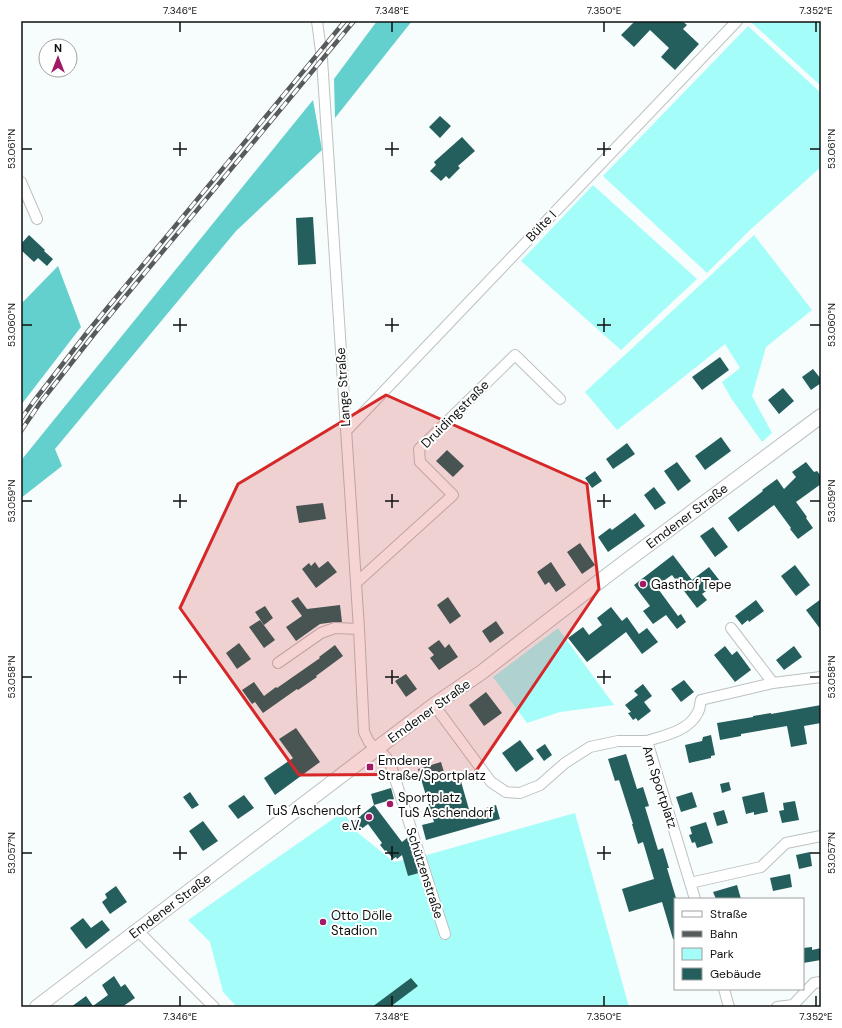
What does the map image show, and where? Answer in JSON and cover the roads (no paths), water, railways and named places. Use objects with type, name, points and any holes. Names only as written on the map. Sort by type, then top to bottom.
[{"type":"street","name":"Lange Straße","points":[[317,21],[322,59],[359,629],[364,732],[369,742],[377,749]]},
{"type":"street","name":"Bülte I","points":[[346,431],[737,21]]},
{"type":"street","points":[[21,182],[37,219]]},
{"type":"street","name":"Druidingstraße","points":[[356,583],[453,495],[420,462],[419,449],[515,356],[560,399]]},
{"type":"street","name":"Emdener Straße","points":[[37,1007],[434,705],[482,672],[609,574],[821,416]]},
{"type":"street","points":[[278,663],[321,633],[336,628],[359,629]]},
{"type":"street","points":[[731,628],[773,683]]},
{"type":"street","points":[[647,741],[676,732],[689,724],[698,712],[701,700],[773,683],[821,677]]},
{"type":"street","name":"Am Sportplatz","points":[[434,705],[491,782],[506,792],[520,793],[540,785],[566,763],[590,747],[618,741],[647,741],[695,898]]},
{"type":"street","name":"Schützenstraße","points":[[377,749],[390,763],[444,934]]},
{"type":"street","points":[[690,883],[761,867],[786,843],[821,836]]},
{"type":"street","points":[[138,931],[214,1007]]},
{"type":"street","points":[[777,1007],[793,1005],[814,983],[821,982]]},
{"type":"street","points":[[724,990],[729,1007]]},
{"type":"railway","points":[[21,419],[89,330],[345,21]]},
{"type":"railway","points":[[21,431],[40,403],[95,333],[354,21]]},
{"type":"place","name":"Gasthof Tepe","points":[[643,584]]},
{"type":"place","name":"Emdener Straße/Sportplatz","points":[[370,767]]},
{"type":"place","name":"Sportplatz TuS Aschendorf","points":[[390,804]]},
{"type":"place","name":"TuS Aschendorf e.V.","points":[[369,817]]},
{"type":"place","name":"Otto Dölle Stadion","points":[[323,922]]}]
